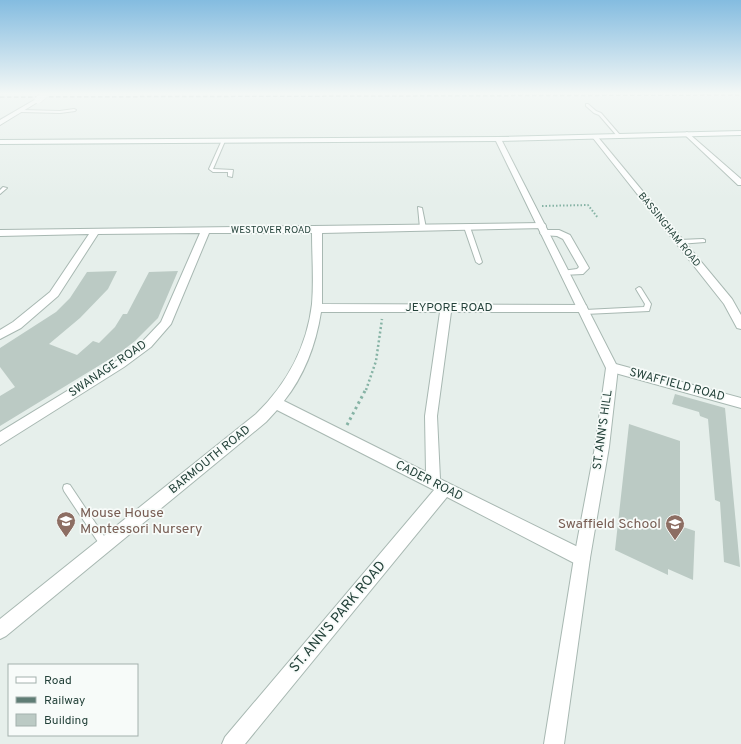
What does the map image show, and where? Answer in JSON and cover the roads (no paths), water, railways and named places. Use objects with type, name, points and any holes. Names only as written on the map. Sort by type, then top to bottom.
[{"type":"street","points":[[0,142],[498,139],[741,133]]},
{"type":"street","points":[[687,134],[741,183]]},
{"type":"street","name":"BASSINGHAM ROAD","points":[[594,137],[728,302],[741,325]]},
{"type":"street","points":[[498,139],[612,368]]},
{"type":"street","name":"WESTOVER ROAD","points":[[0,233],[467,227],[543,230],[559,233],[567,237],[584,268],[580,272],[565,273]]},
{"type":"street","name":"SWANAGE ROAD","points":[[0,438],[120,364],[147,344],[166,324],[206,230]]},
{"type":"street","name":"BARMOUTH ROAD","points":[[0,630],[262,418],[276,403],[290,383],[313,328],[316,308],[317,230]]},
{"type":"street","points":[[0,335],[17,325],[54,294],[95,231]]},
{"type":"street","name":"JEYPORE ROAD","points":[[316,308],[584,310]]},
{"type":"street","points":[[438,486],[433,472],[431,416],[446,315],[445,308]]},
{"type":"street","name":"SWAFFIELD ROAD","points":[[612,368],[741,403]]},
{"type":"street","name":"ST. ANN'S HILL","points":[[554,744],[582,558],[602,447],[612,368]]},
{"type":"street","name":"CADER ROAD","points":[[276,403],[582,558]]},
{"type":"street","name":"ST. ANN'S PARK ROAD","points":[[232,744],[438,486]]},
{"type":"lane","points":[[613,129],[619,136]]},
{"type":"lane","points":[[223,141],[211,169],[213,171],[231,171],[230,176]]},
{"type":"lane","points":[[0,193],[5,188]]},
{"type":"lane","points":[[420,208],[423,228]]},
{"type":"lane","points":[[467,227],[479,262]]},
{"type":"lane","points":[[680,242],[703,241]]},
{"type":"lane","points":[[584,310],[647,309],[648,304],[640,289]]},
{"type":"lane","points":[[67,488],[105,545]]},
{"type":"place","name":"Mouse House Montessori Nursery","points":[[66,538]]},
{"type":"place","name":"Swaffield School","points":[[675,541]]}]
